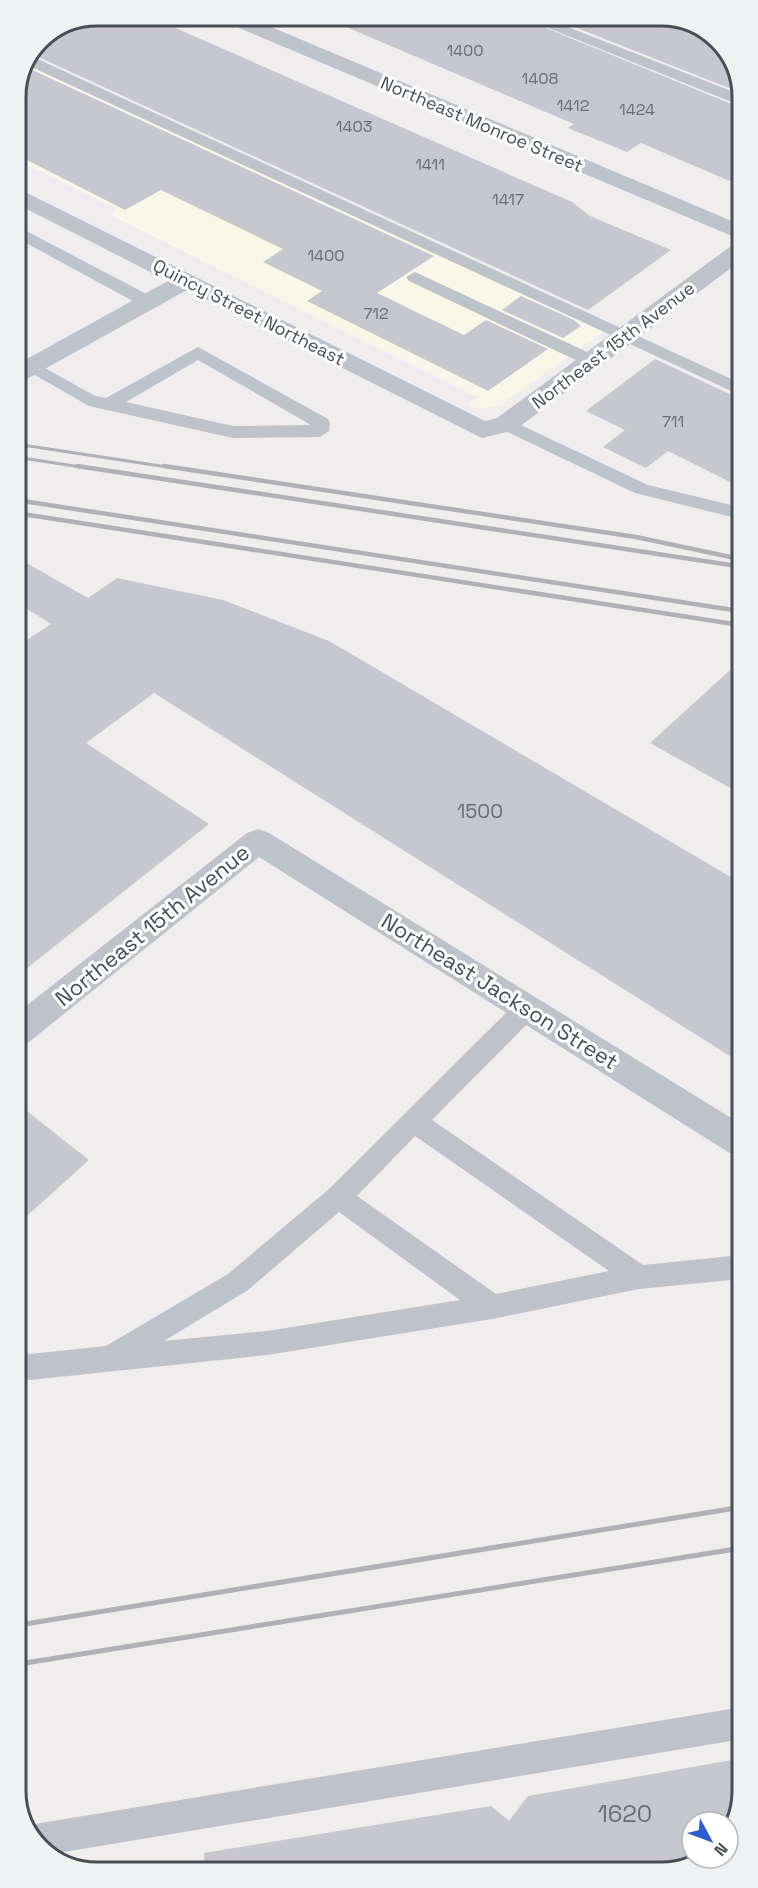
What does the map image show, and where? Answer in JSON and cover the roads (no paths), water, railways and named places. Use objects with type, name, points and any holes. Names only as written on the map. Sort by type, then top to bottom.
[{"type":"street","name":"Northeast Monroe Street","points":[[249,25],[732,229]]},
{"type":"street","name":"Quincy Street Northeast","points":[[26,200],[186,281],[494,427]]},
{"type":"street","name":"Northeast 15th Avenue","points":[[494,427],[592,361],[732,256]]},
{"type":"street","points":[[26,369],[186,281]]},
{"type":"street","name":"Northeast 15th Avenue","points":[[25,1025],[258,841]]},
{"type":"street","name":"Northeast Jackson Street","points":[[258,841],[732,1136]]},
{"type":"lane","points":[[550,26],[732,97]]},
{"type":"lane","points":[[34,63],[732,386]]},
{"type":"lane","points":[[26,236],[148,302]]},
{"type":"lane","points":[[415,277],[592,361]]},
{"type":"lane","points":[[26,372],[89,400],[233,432],[320,431],[321,423],[198,352],[109,404]]},
{"type":"lane","points":[[494,427],[642,489],[732,511]]},
{"type":"lane","points":[[111,1358],[238,1282],[338,1197],[527,1008]]},
{"type":"lane","points":[[414,1121],[639,1277]]},
{"type":"lane","points":[[338,1197],[492,1307]]},
{"type":"lane","points":[[25,1366],[267,1343],[492,1307],[639,1277],[732,1268]]},
{"type":"lane","points":[[43,1839],[732,1725]]},
{"type":"railway","points":[[26,445],[174,468]]},
{"type":"railway","points":[[26,459],[87,468]]},
{"type":"railway","points":[[77,466],[732,565]]},
{"type":"railway","points":[[164,466],[636,537],[732,557]]},
{"type":"railway","points":[[26,501],[732,610]]},
{"type":"railway","points":[[26,515],[732,624]]},
{"type":"railway","points":[[25,1624],[732,1509]]},
{"type":"railway","points":[[25,1663],[732,1550]]}]
